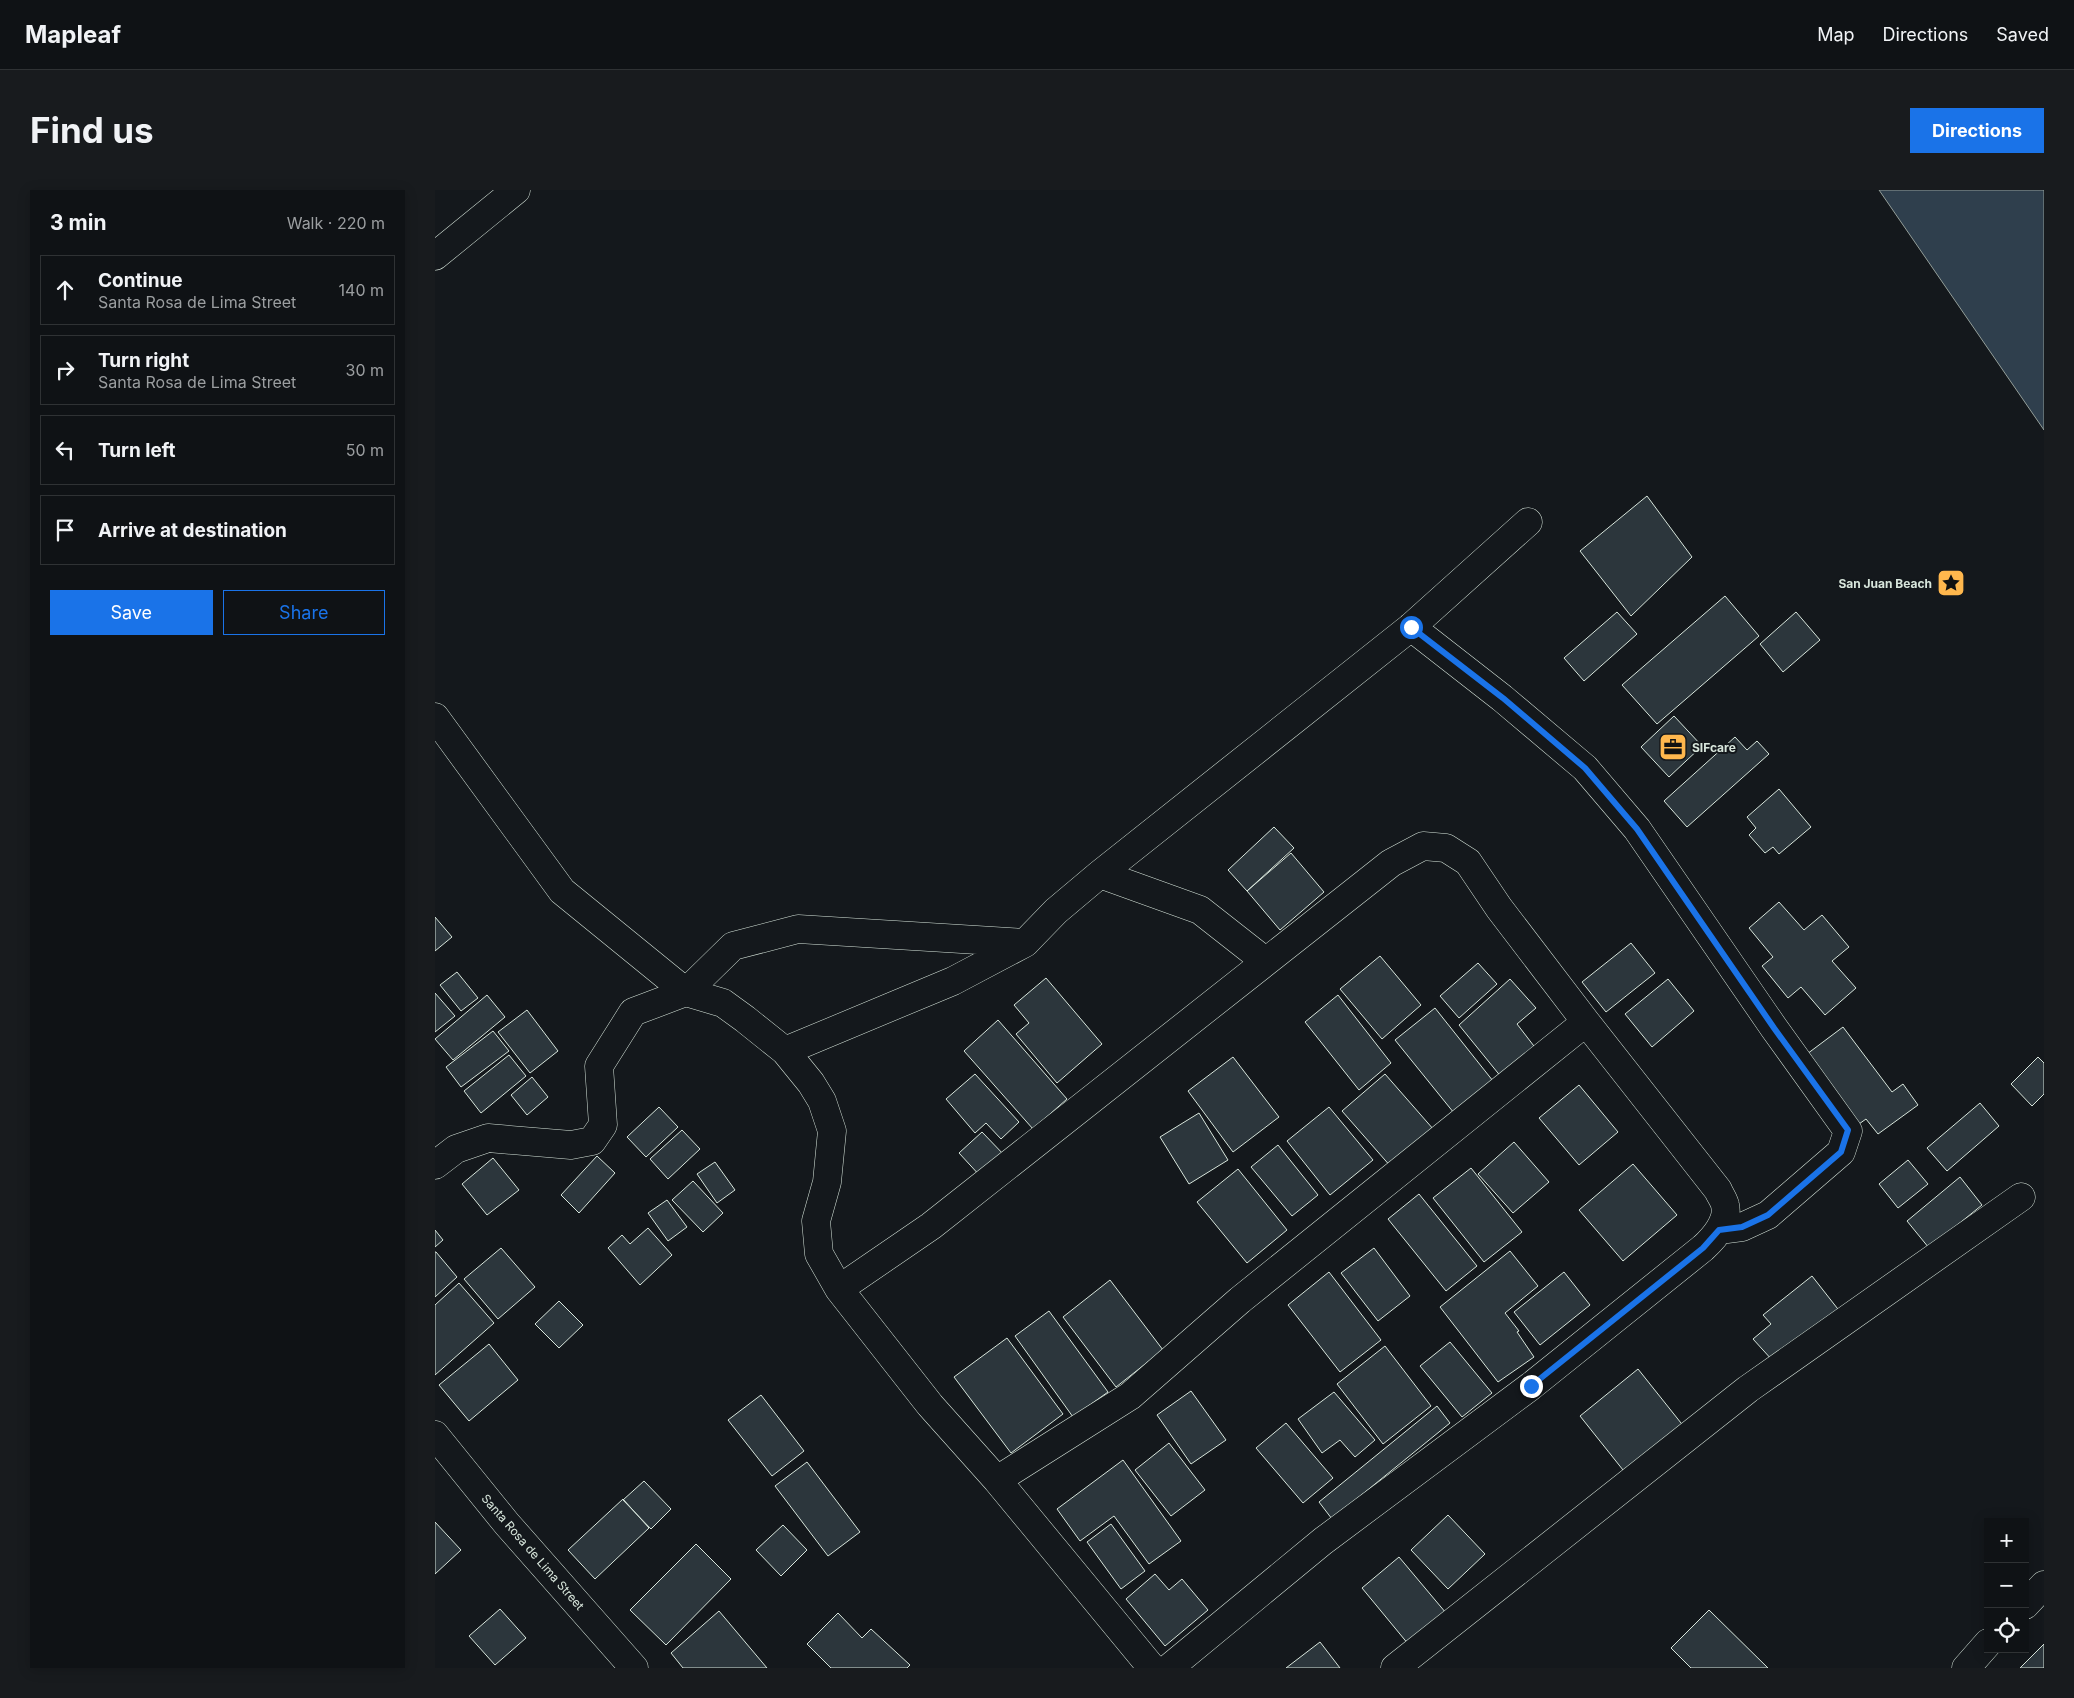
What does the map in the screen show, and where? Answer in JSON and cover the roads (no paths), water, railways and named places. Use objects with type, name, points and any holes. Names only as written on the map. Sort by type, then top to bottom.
[{"type":"street","points":[[435,256],[516,190]]},
{"type":"street","points":[[785,1050],[953,981],[1025,943],[1056,911],[1100,874],[1411,627],[1528,522]]},
{"type":"street","points":[[1411,627],[1503,698],[1585,768],[1637,829],[1774,1028],[1848,1130],[1841,1152],[1768,1215],[1742,1227],[1719,1230]]},
{"type":"street","points":[[435,717],[562,891],[686,992],[723,1003],[785,1050],[811,1083],[822,1101],[832,1131],[827,1182],[816,1221],[819,1254],[839,1290],[929,1405],[997,1480],[1152,1668]]},
{"type":"street","points":[[839,1290],[931,1226],[1391,863],[1423,846],[1446,848],[1467,862],[1499,908],[1585,1022],[1718,1190],[1726,1206],[1724,1219],[1719,1230],[1703,1248],[1531,1386],[1323,1541],[1169,1668]]},
{"type":"street","points":[[1100,874],[1200,910],[1265,961]]},
{"type":"street","points":[[435,1165],[456,1149],[488,1138],[571,1145],[592,1141],[603,1126],[599,1066],[633,1012],[686,992],[733,946],[799,929],[1025,943]]},
{"type":"street","points":[[997,1480],[1130,1396],[1240,1300],[1585,1022]]},
{"type":"street","points":[[1395,1668],[1748,1389],[2021,1197]]},
{"type":"street","name":"Santa Rosa de Lima Street","points":[[435,1435],[507,1524],[634,1668]]},
{"type":"street","points":[[2029,1601],[2044,1585]]},
{"type":"street","points":[[1966,1668],[1984,1648]]},
{"type":"water","points":[[1879,190],[2044,190],[2044,430]]},
{"type":"place","name":"San Juan Beach","points":[[1951,583]]},
{"type":"place","name":"SIFcare","points":[[1673,747]]}]
